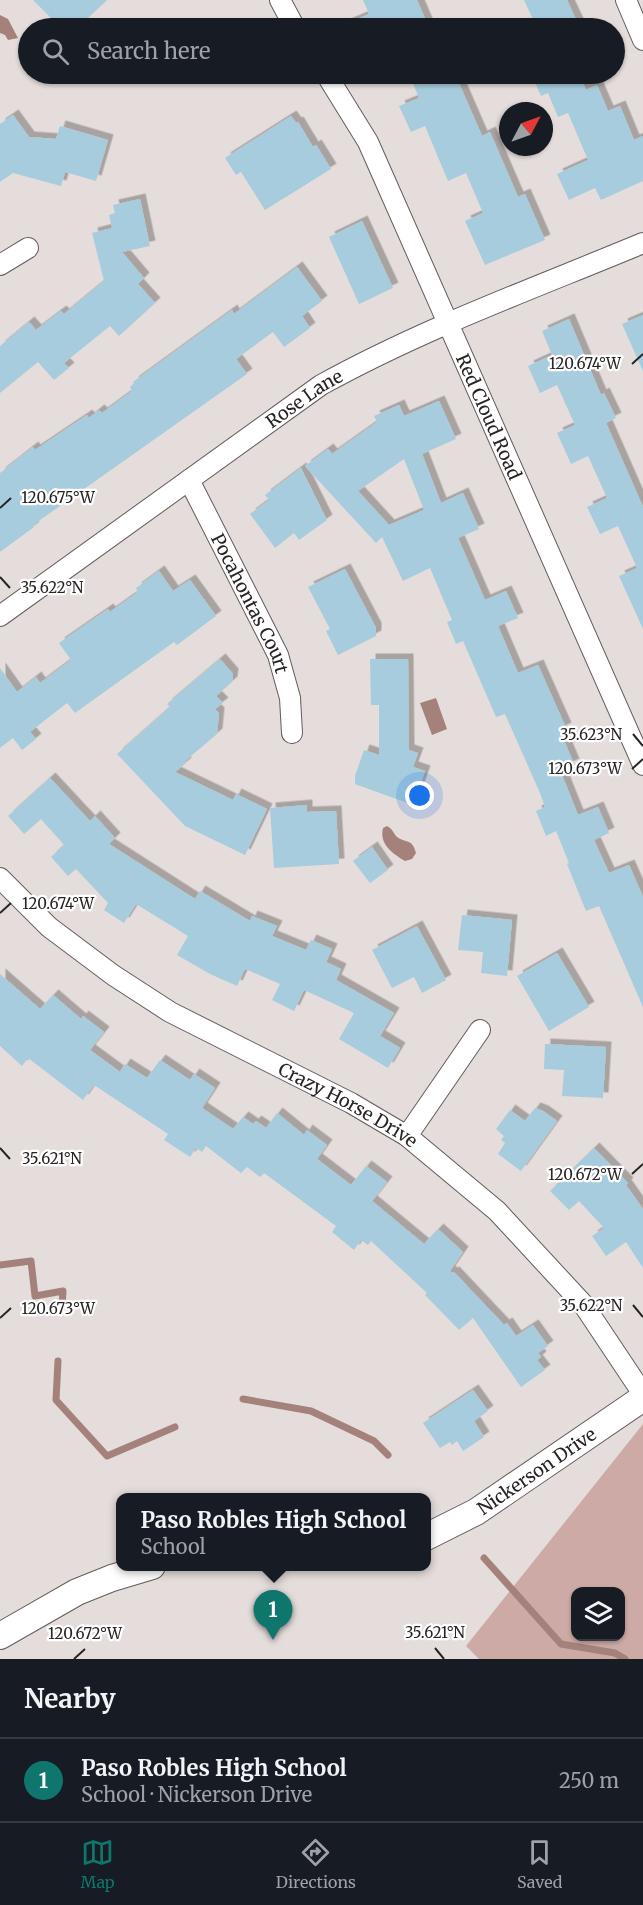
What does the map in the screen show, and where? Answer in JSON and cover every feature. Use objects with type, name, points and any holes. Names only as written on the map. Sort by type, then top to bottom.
[{"type":"street","points":[[280,0],[290,18]]},
{"type":"street","points":[[626,0],[643,40]]},
{"type":"street","name":"Red Cloud Road","points":[[332,84],[368,142],[643,765]]},
{"type":"street","name":"Rose Lane","points":[[0,616],[321,385],[362,362],[448,324],[643,243]]},
{"type":"street","points":[[0,265],[28,248]]},
{"type":"street","name":"Pocahontas Court","points":[[189,480],[278,654],[290,698],[292,733]]},
{"type":"street","name":"Crazy Horse Drive","points":[[0,879],[49,927],[113,975],[170,1012],[351,1103],[407,1136],[497,1211],[583,1304],[643,1396]]},
{"type":"street","points":[[407,1136],[480,1030]]},
{"type":"street","name":"Nickerson Drive","points":[[431,1534],[476,1512],[643,1396]]},
{"type":"street","points":[[0,1636],[77,1592],[135,1571]]},
{"type":"shaded area","points":[[0,15],[8,19],[18,38],[8,40],[0,33]]},
{"type":"shaded area","points":[[436,698],[447,729],[432,735],[420,703]]},
{"type":"shaded area","points":[[387,826],[397,837],[413,845],[416,853],[412,859],[405,861],[388,848],[382,834],[383,828]]},
{"type":"shaded area","points":[[643,1424],[643,1659],[479,1659],[466,1646]]},
{"type":"building","points":[[33,0],[107,0],[88,18],[51,18]]},
{"type":"building","points":[[363,0],[417,0],[425,18],[360,18],[369,14]]},
{"type":"building","points":[[524,0],[567,0],[575,18],[532,18]]},
{"type":"building","points":[[413,84],[459,84],[482,136],[490,132],[518,197],[525,194],[545,240],[485,265],[465,221],[483,213],[466,173],[448,181],[425,126],[411,132],[399,106],[419,98]]},
{"type":"building","points":[[536,84],[583,84],[586,90],[597,85],[608,111],[620,106],[634,140],[643,136],[643,181],[601,200],[595,188],[569,200],[557,174],[588,160],[568,113],[558,117],[548,93],[541,96]]},
{"type":"building","points":[[13,115],[29,137],[56,139],[60,126],[108,140],[96,181],[65,172],[61,186],[13,173],[0,182],[0,124]]},
{"type":"building","points":[[291,116],[296,123],[298,122],[313,147],[316,145],[331,169],[265,210],[241,172],[236,175],[225,158]]},
{"type":"building","points":[[140,199],[150,246],[122,252],[144,278],[138,284],[155,303],[119,336],[110,326],[64,363],[69,368],[54,380],[38,362],[0,393],[0,346],[29,322],[36,330],[61,311],[64,314],[104,281],[92,233],[112,228],[109,215],[115,213],[113,205]]},
{"type":"building","points":[[362,221],[393,288],[359,304],[329,237]]},
{"type":"building","points":[[297,267],[322,301],[302,316],[310,328],[284,347],[273,332],[236,359],[247,374],[33,525],[34,527],[0,552],[0,473],[33,447],[35,450],[87,415],[89,418],[99,410],[102,413],[132,391],[130,387],[133,382],[232,310],[234,314]]},
{"type":"building","points":[[643,315],[643,371],[622,324]]},
{"type":"building","points":[[569,319],[601,395],[604,393],[616,418],[606,423],[643,507],[643,629],[619,576],[637,568],[618,526],[600,534],[587,507],[607,498],[588,456],[571,464],[557,433],[575,425],[557,385],[540,393],[528,366],[552,355],[542,331]]},
{"type":"building","points":[[439,401],[456,439],[422,454],[441,503],[463,493],[479,529],[458,538],[485,600],[506,591],[518,618],[498,626],[518,673],[538,665],[566,728],[560,731],[574,764],[560,770],[578,815],[598,807],[609,833],[594,840],[609,873],[629,865],[643,897],[643,1007],[599,906],[586,911],[556,831],[546,836],[536,811],[545,807],[540,793],[505,714],[496,717],[463,641],[456,644],[447,622],[452,620],[430,568],[403,581],[382,537],[376,543],[305,466],[328,449],[332,454],[377,422],[374,416],[399,405],[404,416]],"holes":[[[404,459],[424,510],[389,525],[358,491]]]},
{"type":"building","points":[[301,468],[327,520],[299,540],[294,533],[275,548],[250,514],[269,500],[265,495]]},
{"type":"building","points":[[345,569],[376,628],[376,636],[338,655],[326,631],[330,629],[308,587]]},
{"type":"building","points":[[159,571],[173,591],[190,580],[216,616],[177,645],[174,642],[75,713],[67,703],[30,732],[36,739],[22,750],[13,738],[0,748],[0,668],[17,692],[36,677],[40,683],[71,660],[59,643],[108,609],[110,612],[138,592],[136,588]]},
{"type":"building","points":[[220,659],[233,674],[232,682],[216,696],[223,703],[215,709],[219,713],[217,734],[175,772],[233,800],[236,794],[267,809],[245,855],[185,826],[117,754],[170,707],[167,704]]},
{"type":"building","points":[[370,659],[408,659],[409,750],[418,753],[413,767],[425,771],[413,805],[355,784],[355,776],[364,750],[379,755],[379,705],[371,705]]},
{"type":"building","points":[[50,778],[90,821],[95,816],[115,838],[109,844],[195,899],[200,891],[250,921],[252,916],[277,926],[272,936],[306,950],[311,940],[332,949],[326,962],[341,969],[336,980],[394,1013],[380,1036],[400,1048],[388,1068],[339,1039],[354,1013],[304,990],[294,1011],[272,1000],[280,984],[245,969],[237,986],[177,955],[188,936],[136,904],[124,923],[104,910],[108,903],[76,869],[68,876],[51,857],[64,845],[41,819],[24,834],[8,816]]},
{"type":"building","points":[[307,805],[307,812],[336,811],[339,864],[274,868],[270,808]]},
{"type":"building","points":[[372,847],[388,870],[370,883],[353,861]]},
{"type":"building","points":[[462,915],[512,920],[507,976],[481,973],[483,952],[458,950]]},
{"type":"building","points":[[417,926],[446,980],[422,993],[414,977],[392,988],[372,950]]},
{"type":"building","points":[[557,953],[589,1007],[549,1031],[517,976]]},
{"type":"building","points":[[0,974],[40,1009],[53,995],[81,1019],[83,1016],[104,1032],[90,1050],[120,1072],[125,1064],[147,1078],[160,1060],[190,1080],[194,1074],[215,1088],[202,1108],[233,1129],[243,1117],[253,1124],[256,1121],[266,1128],[277,1113],[304,1135],[307,1130],[327,1145],[317,1159],[351,1185],[366,1166],[387,1182],[372,1201],[424,1244],[438,1229],[463,1252],[450,1271],[454,1272],[504,1325],[507,1323],[516,1336],[533,1325],[548,1346],[538,1353],[541,1357],[537,1360],[545,1370],[521,1387],[473,1318],[459,1330],[425,1295],[427,1293],[371,1241],[368,1245],[361,1240],[354,1250],[332,1232],[336,1226],[264,1173],[260,1177],[247,1167],[241,1173],[206,1146],[202,1152],[196,1148],[190,1157],[164,1140],[168,1134],[94,1085],[83,1100],[28,1058],[22,1066],[0,1046]]},
{"type":"building","points":[[545,1044],[606,1047],[603,1098],[562,1096],[564,1070],[544,1069]]},
{"type":"building","points":[[535,1108],[557,1121],[521,1171],[498,1154],[505,1143],[501,1140],[504,1136],[496,1129],[510,1110],[525,1121]]},
{"type":"building","points":[[594,1148],[628,1183],[626,1185],[643,1209],[643,1268],[626,1242],[606,1256],[592,1236],[604,1228],[579,1201],[569,1210],[550,1191]]},
{"type":"building","points":[[473,1390],[488,1411],[474,1421],[484,1437],[463,1451],[457,1441],[440,1448],[423,1423]]},
{"type":"waterway","points":[[0,1265],[31,1261],[35,1296],[63,1291],[62,1307]]},
{"type":"waterway","points":[[58,1361],[56,1400],[107,1456],[175,1427]]},
{"type":"waterway","points":[[243,1399],[311,1411],[374,1441],[388,1455]]},
{"type":"waterway","points":[[484,1558],[561,1644],[615,1653],[625,1659]]},
{"type":"place","name":"Paso Robles High School","points":[[273,1640]]}]
